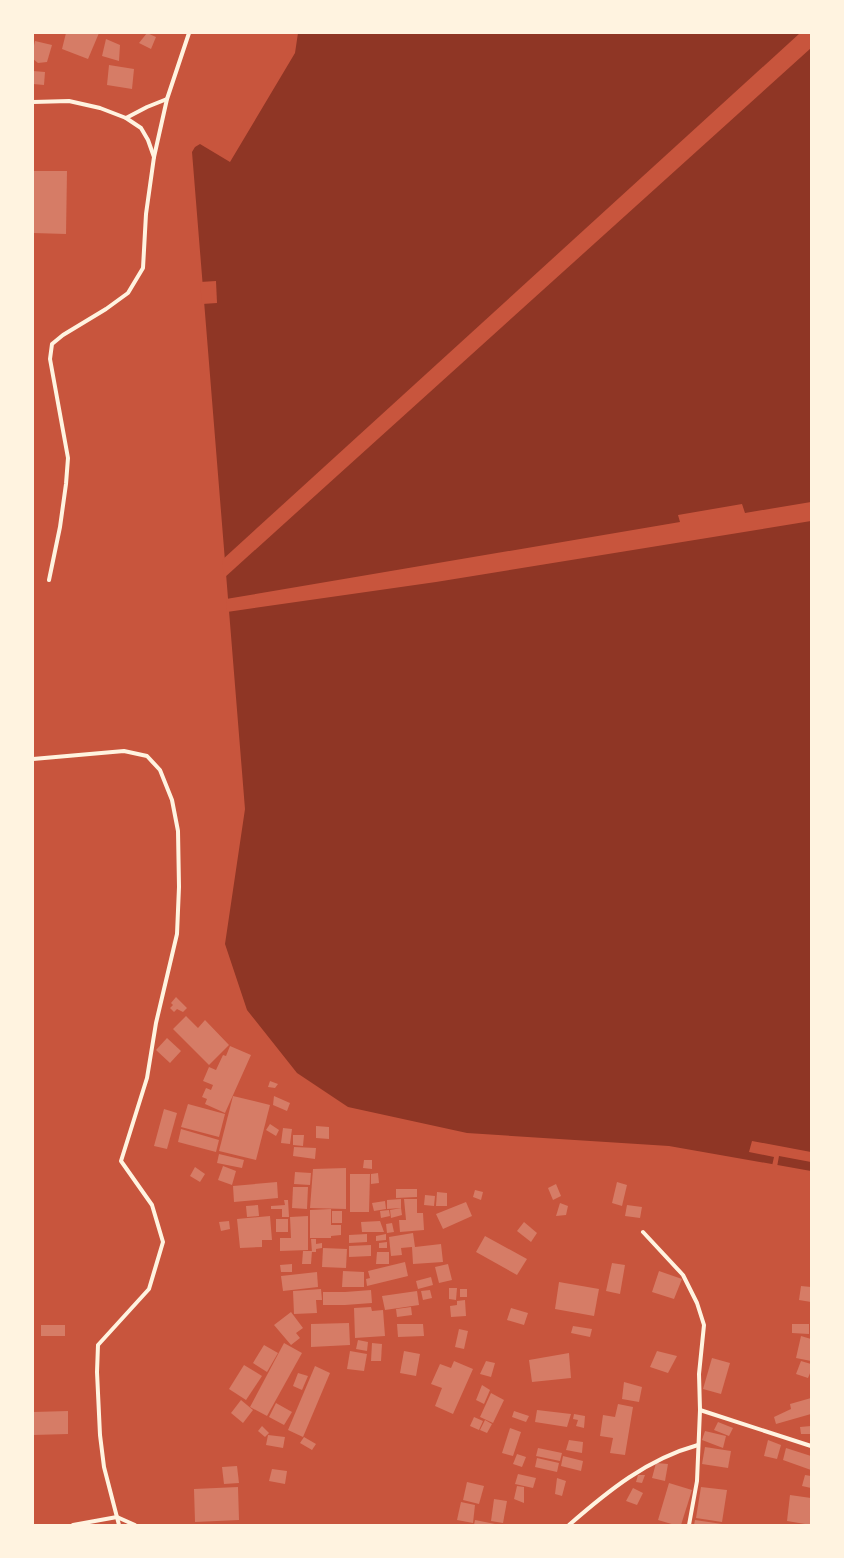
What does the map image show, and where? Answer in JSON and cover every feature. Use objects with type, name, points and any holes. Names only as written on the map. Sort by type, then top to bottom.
[{"type":"street","points":[[49,580],[60,527],[68,458],[50,358],[52,344],[63,335],[106,309],[128,293],[143,268],[146,214],[154,157],[166,99],[189,33]]},
{"type":"street","points":[[126,118],[166,99]]},
{"type":"street","points":[[33,102],[69,101],[100,108],[126,118],[141,128],[148,140],[154,157]]},
{"type":"street","points":[[33,759],[124,751],[147,756],[160,770],[172,800],[178,831],[179,887],[177,934],[156,1023],[147,1078],[121,1161],[152,1205],[163,1242],[149,1289],[98,1345],[97,1372],[100,1435],[104,1467],[119,1525]]},
{"type":"street","points":[[643,1232],[683,1275],[697,1303],[704,1325],[699,1374],[700,1410],[697,1481],[689,1525]]},
{"type":"street","points":[[700,1410],[811,1446]]},
{"type":"street","points":[[569,1525],[626,1478],[664,1456],[678,1450],[698,1445]]},
{"type":"street","points":[[73,1525],[116,1517],[135,1525]]},
{"type":"shaded area","points":[[298,33],[811,33],[811,1171],[669,1146],[467,1133],[348,1107],[297,1073],[247,1010],[225,944],[245,809],[192,152],[195,147],[200,144],[230,162],[295,53]]},
{"type":"pier","points":[[800,33],[811,33],[811,48],[224,578],[222,560]]},
{"type":"pier","points":[[216,281],[217,303],[202,304],[200,282]]},
{"type":"pier","points":[[811,502],[811,521],[436,582],[227,612],[226,599],[680,522],[678,515],[742,504],[745,513]]},
{"type":"pier","points":[[752,1141],[811,1152],[811,1162],[779,1156],[777,1167],[772,1166],[774,1157],[749,1152]]},
{"type":"building","points":[[66,33],[99,33],[88,59],[62,49]]},
{"type":"building","points":[[147,33],[156,37],[151,49],[139,43]]},
{"type":"building","points":[[106,39],[120,45],[119,61],[102,56]]},
{"type":"building","points":[[35,41],[52,45],[47,62],[38,63],[33,59]]},
{"type":"building","points":[[109,65],[134,69],[132,89],[107,85]]},
{"type":"building","points":[[33,71],[45,72],[44,85],[33,84]]},
{"type":"building","points":[[33,171],[67,171],[66,234],[33,233]]},
{"type":"building","points":[[176,997],[187,1008],[183,1012],[177,1009],[174,1012],[170,1008],[173,1005],[171,1003]]},
{"type":"building","points":[[186,1016],[198,1028],[205,1020],[229,1045],[209,1065],[173,1029]]},
{"type":"building","points":[[167,1038],[181,1051],[170,1063],[156,1050]]},
{"type":"building","points":[[230,1046],[251,1055],[225,1113],[205,1104],[207,1099],[202,1097],[206,1088],[211,1090],[213,1085],[203,1081],[209,1067],[216,1070],[223,1055],[226,1056]]},
{"type":"building","points":[[270,1081],[278,1084],[275,1088],[268,1087]]},
{"type":"building","points":[[233,1096],[270,1105],[256,1160],[219,1151]]},
{"type":"building","points":[[274,1096],[290,1103],[287,1111],[273,1105]]},
{"type":"building","points":[[188,1104],[225,1114],[219,1137],[181,1127]]},
{"type":"building","points":[[164,1109],[177,1113],[167,1149],[154,1146]]},
{"type":"building","points":[[270,1124],[279,1130],[276,1136],[266,1130]]},
{"type":"building","points":[[316,1126],[329,1127],[329,1139],[316,1138]]},
{"type":"building","points":[[283,1128],[292,1129],[290,1144],[281,1143]]},
{"type":"building","points":[[181,1129],[219,1140],[216,1152],[178,1142]]},
{"type":"building","points":[[293,1135],[304,1135],[303,1146],[293,1145]]},
{"type":"building","points":[[294,1147],[316,1148],[315,1159],[293,1156]]},
{"type":"building","points":[[219,1154],[244,1160],[242,1168],[217,1163]]},
{"type":"building","points":[[364,1160],[372,1160],[372,1169],[363,1168]]},
{"type":"building","points":[[223,1166],[236,1171],[232,1185],[218,1180]]},
{"type":"building","points":[[195,1167],[205,1174],[200,1182],[190,1176]]},
{"type":"building","points":[[346,1168],[346,1209],[310,1208],[313,1169]]},
{"type":"building","points":[[295,1172],[311,1173],[310,1185],[294,1184]]},
{"type":"building","points":[[378,1173],[379,1183],[371,1184],[371,1174]]},
{"type":"building","points":[[350,1174],[370,1174],[369,1212],[350,1212]]},
{"type":"building","points":[[277,1182],[278,1198],[234,1202],[233,1186]]},
{"type":"building","points":[[617,1182],[627,1185],[622,1206],[612,1203]]},
{"type":"building","points":[[556,1184],[561,1196],[553,1200],[548,1188]]},
{"type":"building","points":[[293,1187],[308,1187],[307,1209],[292,1208]]},
{"type":"building","points":[[396,1189],[417,1189],[417,1197],[396,1198]]},
{"type":"building","points":[[475,1190],[483,1192],[481,1200],[473,1197]]},
{"type":"building","points":[[437,1192],[447,1193],[447,1206],[436,1206]]},
{"type":"building","points":[[425,1195],[435,1196],[434,1206],[424,1205]]},
{"type":"building","points":[[401,1199],[401,1208],[387,1209],[387,1200]]},
{"type":"building","points":[[404,1199],[417,1199],[417,1213],[423,1213],[424,1230],[400,1232],[399,1220],[406,1220]]},
{"type":"building","points":[[284,1200],[288,1200],[289,1217],[282,1217],[282,1209],[271,1209],[271,1206],[285,1205]]},
{"type":"building","points":[[385,1201],[386,1209],[374,1211],[372,1203]]},
{"type":"building","points":[[466,1202],[472,1216],[443,1229],[436,1214]]},
{"type":"building","points":[[560,1203],[568,1206],[566,1215],[556,1216]]},
{"type":"building","points":[[258,1205],[259,1216],[247,1217],[246,1206]]},
{"type":"building","points":[[627,1205],[642,1207],[640,1218],[625,1216]]},
{"type":"building","points":[[401,1208],[402,1215],[391,1218],[390,1210]]},
{"type":"building","points":[[331,1209],[331,1225],[341,1225],[341,1235],[331,1236],[331,1238],[310,1238],[310,1210]]},
{"type":"building","points":[[389,1210],[390,1216],[381,1218],[380,1211]]},
{"type":"building","points":[[332,1211],[342,1211],[342,1223],[332,1223]]},
{"type":"building","points":[[270,1216],[272,1240],[262,1240],[262,1247],[240,1248],[237,1219]]},
{"type":"building","points":[[308,1216],[308,1250],[280,1251],[280,1238],[291,1238],[290,1217]]},
{"type":"building","points":[[276,1219],[288,1219],[288,1232],[276,1232]]},
{"type":"building","points":[[229,1221],[230,1229],[221,1231],[219,1222]]},
{"type":"building","points":[[380,1221],[384,1232],[362,1232],[361,1222]]},
{"type":"building","points":[[524,1222],[537,1233],[531,1242],[517,1231]]},
{"type":"building","points":[[392,1223],[394,1232],[387,1233],[386,1224]]},
{"type":"building","points":[[413,1233],[415,1247],[441,1244],[443,1262],[413,1264],[412,1247],[401,1248],[402,1255],[391,1256],[389,1237]]},
{"type":"building","points":[[367,1234],[367,1242],[349,1243],[349,1235]]},
{"type":"building","points":[[386,1234],[386,1240],[376,1241],[376,1236]]},
{"type":"building","points":[[485,1236],[527,1259],[517,1275],[476,1252]]},
{"type":"building","points":[[311,1239],[316,1239],[316,1244],[322,1243],[322,1248],[316,1249],[316,1252],[312,1252]]},
{"type":"building","points":[[387,1242],[387,1248],[379,1248],[379,1243]]},
{"type":"building","points":[[371,1245],[371,1256],[349,1257],[349,1246]]},
{"type":"building","points":[[323,1248],[347,1249],[346,1268],[322,1267]]},
{"type":"building","points":[[303,1251],[312,1251],[311,1264],[302,1264]]},
{"type":"building","points":[[377,1252],[389,1252],[389,1264],[376,1264]]},
{"type":"building","points":[[405,1262],[408,1276],[367,1286],[366,1279],[370,1278],[368,1271]]},
{"type":"building","points":[[612,1263],[625,1265],[620,1294],[606,1291]]},
{"type":"building","points":[[292,1264],[292,1272],[281,1272],[280,1265]]},
{"type":"building","points":[[448,1264],[452,1280],[439,1283],[435,1267]]},
{"type":"building","points":[[343,1271],[364,1272],[364,1287],[342,1287]]},
{"type":"building","points":[[659,1271],[682,1279],[674,1299],[652,1292]]},
{"type":"building","points":[[317,1272],[318,1287],[283,1291],[281,1276]]},
{"type":"building","points":[[431,1277],[433,1285],[418,1289],[416,1281]]},
{"type":"building","points":[[559,1282],[599,1289],[594,1316],[555,1309]]},
{"type":"building","points":[[801,1286],[811,1287],[811,1302],[799,1300]]},
{"type":"building","points":[[449,1288],[457,1288],[456,1300],[449,1299]]},
{"type":"building","points":[[321,1289],[322,1300],[316,1300],[317,1313],[294,1314],[293,1291]]},
{"type":"building","points":[[460,1289],[467,1289],[467,1297],[460,1297]]},
{"type":"building","points":[[371,1290],[372,1303],[323,1305],[323,1292]]},
{"type":"building","points":[[430,1290],[432,1298],[423,1300],[421,1291]]},
{"type":"building","points":[[417,1291],[419,1305],[385,1310],[382,1296]]},
{"type":"building","points":[[465,1300],[466,1316],[451,1317],[450,1306],[457,1305],[457,1301]]},
{"type":"building","points":[[371,1307],[372,1311],[383,1310],[385,1336],[355,1338],[354,1308]]},
{"type":"building","points":[[411,1307],[412,1315],[397,1317],[396,1309]]},
{"type":"building","points":[[511,1308],[528,1313],[524,1325],[507,1320]]},
{"type":"building","points":[[291,1312],[303,1328],[296,1333],[300,1338],[291,1345],[274,1325]]},
{"type":"building","points":[[349,1323],[350,1345],[311,1347],[311,1324]]},
{"type":"building","points":[[397,1324],[423,1324],[424,1336],[398,1337]]},
{"type":"building","points":[[792,1324],[809,1324],[809,1334],[792,1333]]},
{"type":"building","points":[[41,1325],[65,1325],[65,1336],[41,1336]]},
{"type":"building","points":[[573,1326],[592,1329],[590,1337],[571,1333]]},
{"type":"building","points":[[459,1329],[468,1331],[464,1349],[455,1347]]},
{"type":"building","points":[[801,1336],[811,1339],[811,1361],[796,1358]]},
{"type":"building","points":[[358,1340],[368,1342],[367,1351],[356,1349]]},
{"type":"building","points":[[284,1343],[302,1353],[267,1416],[250,1407]]},
{"type":"building","points":[[372,1343],[382,1344],[381,1361],[371,1361]]},
{"type":"building","points":[[264,1345],[278,1353],[267,1372],[253,1363]]},
{"type":"building","points":[[350,1351],[367,1354],[364,1371],[347,1369]]},
{"type":"building","points":[[404,1351],[420,1354],[416,1376],[400,1373]]},
{"type":"building","points":[[657,1351],[677,1356],[668,1373],[650,1367]]},
{"type":"building","points":[[569,1353],[571,1378],[532,1382],[529,1360]]},
{"type":"building","points":[[712,1358],[730,1363],[721,1394],[703,1389]]},
{"type":"building","points":[[454,1361],[473,1369],[453,1414],[435,1406],[442,1388],[431,1384],[440,1364],[451,1368]]},
{"type":"building","points":[[486,1361],[495,1363],[491,1377],[480,1374]]},
{"type":"building","points":[[801,1361],[811,1364],[811,1371],[808,1378],[796,1374]]},
{"type":"building","points":[[244,1365],[262,1376],[246,1400],[229,1389]]},
{"type":"building","points":[[315,1366],[330,1373],[303,1437],[288,1430]]},
{"type":"building","points":[[298,1373],[308,1376],[302,1390],[293,1386]]},
{"type":"building","points":[[624,1382],[642,1387],[639,1402],[622,1399]]},
{"type":"building","points":[[482,1385],[490,1390],[484,1404],[476,1400]]},
{"type":"building","points":[[491,1393],[504,1400],[493,1423],[480,1417]]},
{"type":"building","points":[[811,1398],[811,1414],[776,1424],[774,1417],[791,1409],[790,1404]]},
{"type":"building","points":[[241,1400],[253,1410],[243,1423],[231,1413]]},
{"type":"building","points":[[276,1403],[292,1412],[284,1425],[269,1417]]},
{"type":"building","points":[[618,1404],[633,1407],[625,1455],[610,1453],[613,1438],[600,1436],[603,1415],[615,1417]]},
{"type":"building","points":[[537,1410],[571,1414],[567,1427],[535,1422]]},
{"type":"building","points":[[68,1411],[68,1434],[33,1435],[33,1412]]},
{"type":"building","points":[[514,1411],[529,1416],[526,1422],[512,1417]]},
{"type":"building","points":[[574,1414],[585,1416],[584,1428],[576,1426],[578,1420],[573,1419]]},
{"type":"building","points":[[474,1417],[483,1421],[479,1430],[470,1426]]},
{"type":"building","points":[[485,1420],[492,1424],[487,1433],[480,1430]]},
{"type":"building","points":[[718,1422],[733,1428],[729,1436],[714,1430]]},
{"type":"building","points":[[262,1426],[269,1433],[265,1437],[258,1431]]},
{"type":"building","points":[[811,1426],[811,1434],[801,1434],[800,1427]]},
{"type":"building","points":[[510,1428],[521,1432],[513,1456],[502,1453]]},
{"type":"building","points":[[705,1431],[726,1436],[723,1448],[702,1440]]},
{"type":"building","points":[[268,1435],[285,1437],[283,1448],[266,1445]]},
{"type":"building","points":[[304,1437],[316,1444],[312,1450],[300,1443]]},
{"type":"building","points":[[569,1440],[583,1442],[582,1453],[566,1450]]},
{"type":"building","points":[[768,1440],[781,1445],[777,1459],[764,1456]]},
{"type":"building","points":[[705,1447],[731,1451],[728,1468],[702,1464]]},
{"type":"building","points":[[538,1448],[562,1453],[560,1461],[536,1456]]},
{"type":"building","points":[[786,1448],[811,1456],[811,1470],[783,1460]]},
{"type":"building","points":[[517,1454],[526,1457],[522,1467],[513,1464]]},
{"type":"building","points":[[563,1456],[583,1461],[581,1471],[561,1466]]},
{"type":"building","points":[[537,1458],[559,1463],[557,1472],[535,1467]]},
{"type":"building","points":[[656,1463],[668,1464],[665,1481],[652,1478]]},
{"type":"building","points":[[237,1466],[239,1483],[224,1484],[222,1467]]},
{"type":"building","points":[[272,1469],[287,1471],[285,1484],[269,1481]]},
{"type":"building","points":[[518,1474],[536,1478],[533,1488],[515,1484]]},
{"type":"building","points":[[638,1475],[645,1475],[642,1483],[636,1482]]},
{"type":"building","points":[[805,1475],[811,1476],[811,1488],[802,1486]]},
{"type":"building","points":[[557,1478],[566,1481],[562,1496],[555,1494]]},
{"type":"building","points":[[467,1482],[484,1486],[479,1504],[463,1500]]},
{"type":"building","points":[[669,1483],[692,1490],[681,1525],[675,1525],[658,1520]]},
{"type":"building","points":[[517,1486],[524,1487],[524,1503],[514,1499]]},
{"type":"building","points":[[238,1487],[239,1520],[195,1522],[194,1489]]},
{"type":"building","points":[[701,1487],[727,1490],[722,1522],[696,1518]]},
{"type":"building","points":[[633,1488],[643,1493],[637,1505],[626,1501]]},
{"type":"building","points":[[790,1495],[811,1498],[811,1525],[787,1521]]},
{"type":"building","points":[[494,1499],[507,1501],[503,1523],[491,1521]]},
{"type":"building","points":[[461,1502],[475,1505],[473,1523],[457,1520]]},
{"type":"building","points":[[475,1520],[495,1524],[495,1525],[474,1525]]},
{"type":"building","points":[[695,1520],[722,1524],[722,1525],[694,1525]]}]
